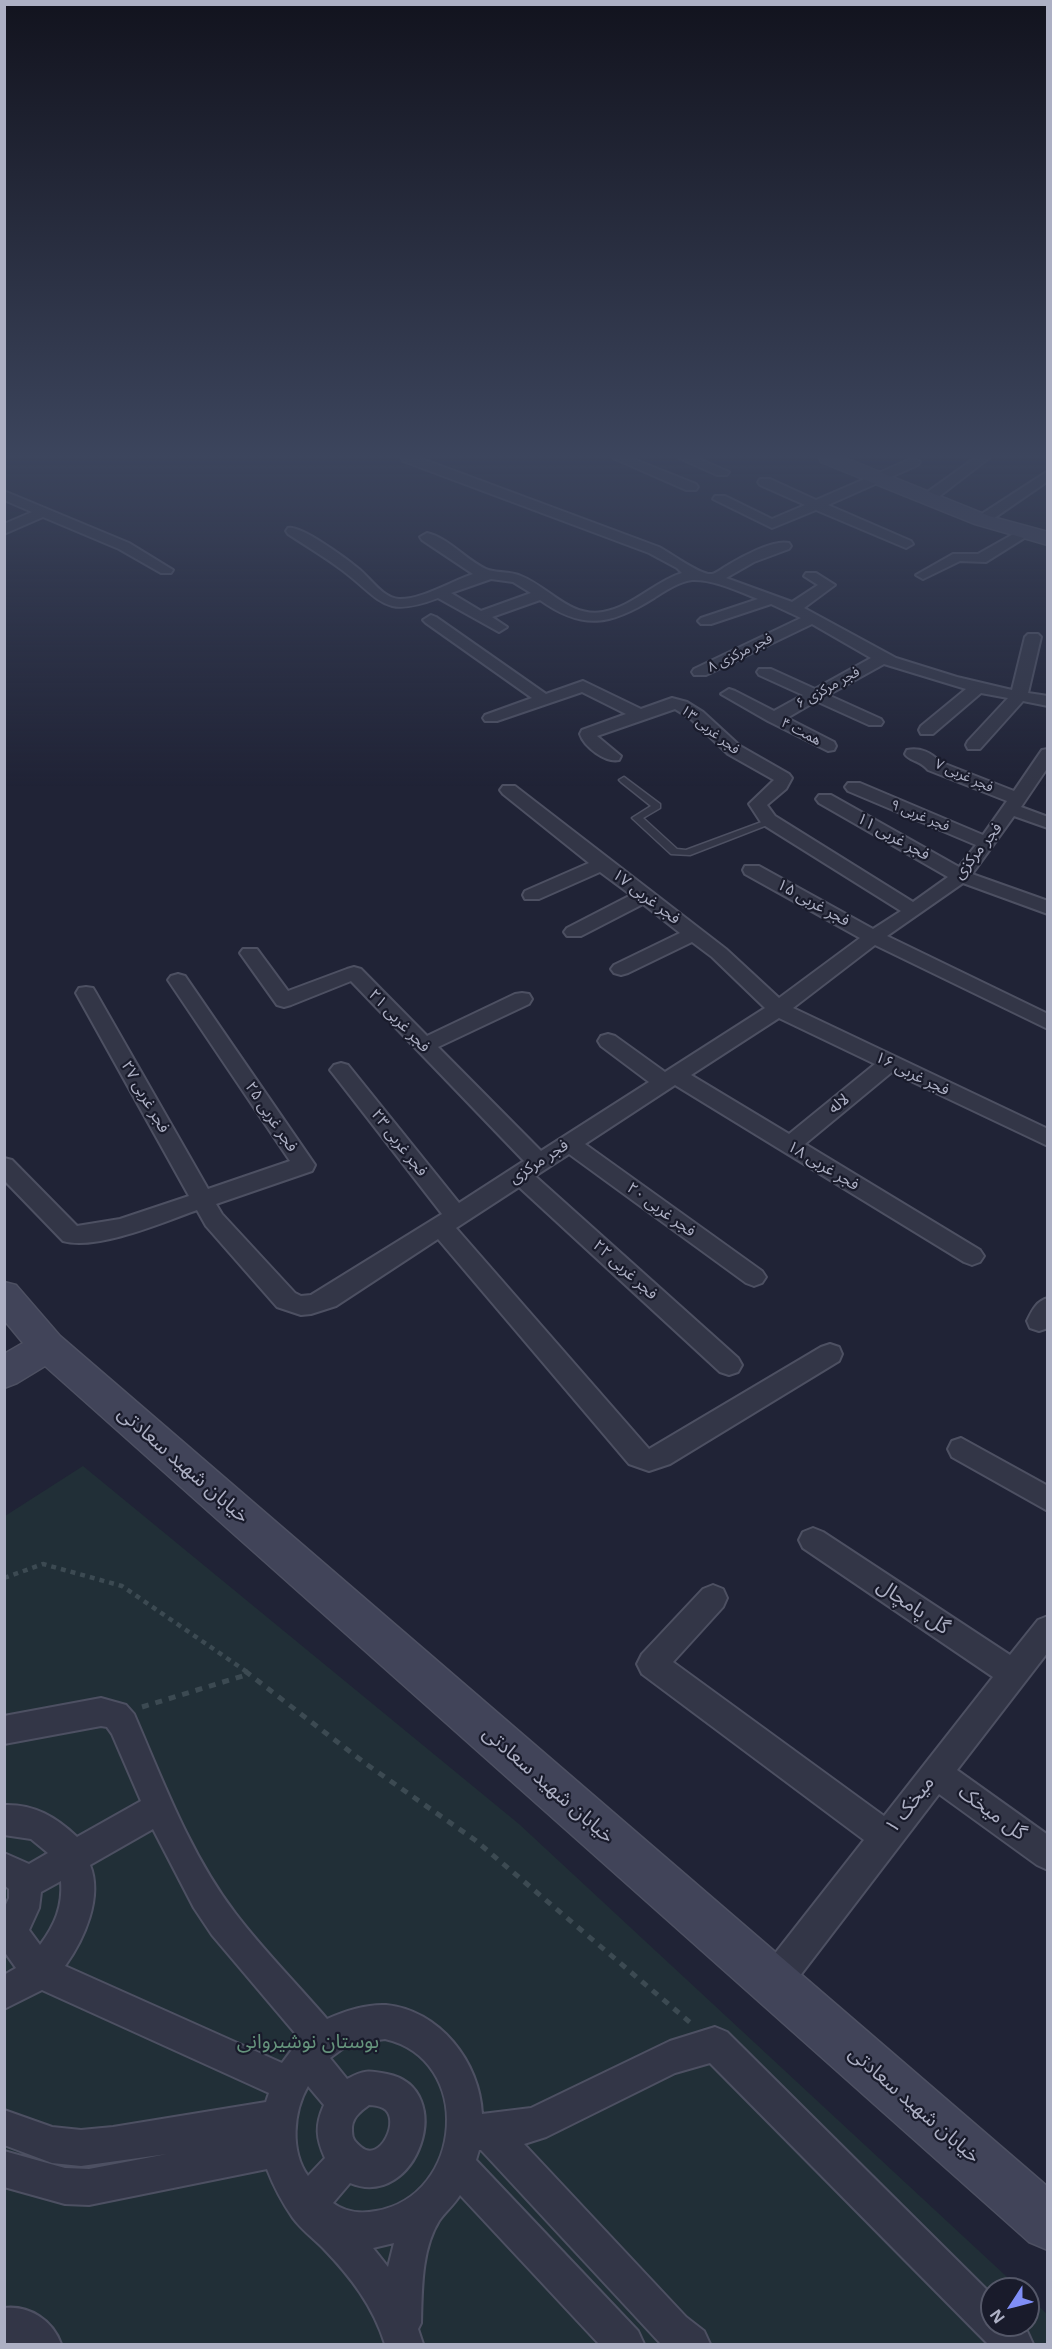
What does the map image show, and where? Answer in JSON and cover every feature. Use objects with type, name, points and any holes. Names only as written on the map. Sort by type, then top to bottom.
[{"type":"main road","name":"خیابان شهید سعادتی","points":[[4,1295],[48,1347],[1047,2223]]},
{"type":"main road","points":[[4,1373],[48,1347]]},
{"type":"street","points":[[162,568],[166,570]]},
{"type":"street","points":[[348,568],[370,589],[383,598],[398,603],[414,600],[486,576],[501,574],[513,577],[569,614],[585,618],[603,617],[619,612],[682,577],[691,575],[714,579],[812,618],[882,658],[977,688],[1047,701]]},
{"type":"street","points":[[473,568],[486,576]]},
{"type":"street","points":[[684,568],[691,575]]},
{"type":"street","points":[[714,579],[734,568]]},
{"type":"street","points":[[923,575],[937,568]]},
{"type":"street","points":[[792,609],[828,585],[810,576]]},
{"type":"street","points":[[438,592],[499,627]]},
{"type":"street","points":[[480,616],[540,595]]},
{"type":"street","points":[[706,621],[769,600]]},
{"type":"street","name":"فجر مرکزی ۸","points":[[700,672],[812,618]]},
{"type":"street","points":[[430,620],[543,699]]},
{"type":"street","points":[[974,745],[1019,696],[1033,637]]},
{"type":"street","name":"فجر مرکزی ۶","points":[[774,717],[882,658]]},
{"type":"street","points":[[765,672],[875,722]]},
{"type":"street","points":[[491,718],[583,686],[638,714]]},
{"type":"street","points":[[927,730],[977,688]]},
{"type":"street","name":"همت ۴","points":[[729,694],[828,746]]},
{"type":"street","name":"فجر غربی ۱۳","points":[[613,756],[589,738],[588,734],[638,714],[672,703],[677,704],[695,715],[734,751],[783,778],[780,785],[759,804],[770,822]]},
{"type":"street","name":"فجر غربی ۷","points":[[913,754],[927,758],[934,766],[1047,823]]},
{"type":"street","name":"فجر مرکزی","points":[[204,1201],[214,1220],[286,1300],[294,1305],[315,1304],[327,1299],[778,1009],[873,937],[914,911],[961,876],[1013,804],[1041,774],[1047,754]]},
{"type":"street","name":"فجر غربی ۹","points":[[854,787],[987,843]]},
{"type":"street","name":"فجر غربی ۱۷","points":[[509,790],[719,952],[778,1009]]},
{"type":"street","name":"فجر غربی ۱۱","points":[[825,799],[961,876],[1047,908]]},
{"type":"street","points":[[770,822],[914,911]]},
{"type":"street","points":[[532,895],[602,864]]},
{"type":"street","name":"فجر غربی ۱۵","points":[[752,870],[873,937],[1047,1022]]},
{"type":"street","points":[[574,932],[645,896]]},
{"type":"street","points":[[621,969],[694,934]]},
{"type":"street","name":"فجر غربی ۲۱","points":[[250,952],[284,1000],[354,973],[423,1046],[530,1169]]},
{"type":"street","name":"فجر غربی ۲۵","points":[[178,980],[304,1165],[204,1201]]},
{"type":"street","name":"فجر غربی ۲۷","points":[[86,993],[204,1201]]},
{"type":"street","points":[[423,1046],[522,999]]},
{"type":"street","name":"فجر غربی ۱۶","points":[[778,1009],[1047,1138]]},
{"type":"street","name":"فجر غربی ۱۸","points":[[608,1041],[669,1079],[790,1145],[972,1256]]},
{"type":"street","name":"لاله","points":[[790,1145],[889,1063]]},
{"type":"street","name":"فجر غربی ۲۳","points":[[341,1070],[449,1221],[638,1456],[650,1460],[661,1456],[830,1354]]},
{"type":"street","name":"فجر غربی ۲۰","points":[[569,1143],[754,1277]]},
{"type":"street","points":[[4,1166],[71,1235],[83,1235],[122,1227],[204,1201]]},
{"type":"street","name":"فجر غربی ۲۲","points":[[530,1169],[729,1365]]},
{"type":"street","points":[[961,1449],[1047,1500]]},
{"type":"street","name":"گل پامچال","points":[[813,1540],[1012,1674]]},
{"type":"street","points":[[713,1598],[652,1664],[886,1837]]},
{"type":"street","name":"میخک ۱","points":[[774,1982],[1047,1629]]},
{"type":"street","points":[[4,1730],[101,1712],[115,1715],[123,1724],[174,1840],[215,1912],[306,2061],[344,2102]]},
{"type":"street","name":"گل میخک","points":[[936,1773],[1047,1854]]},
{"type":"street","points":[[160,1808],[71,1858],[14,1876],[27,1893],[20,1918],[7,1931],[39,1972],[306,2061]]},
{"type":"street","points":[[4,1820],[14,1819],[38,1824],[57,1837],[71,1858],[76,1872],[78,1893],[75,1916],[51,1960],[39,1972],[4,1993]]},
{"type":"street","points":[[403,2342],[398,2321],[381,2286],[369,2270],[306,2205],[289,2180],[280,2133],[306,2061],[357,2024],[385,2022],[413,2029],[436,2046],[454,2071],[464,2101],[470,2144],[625,2344]]},
{"type":"street","points":[[306,2205],[329,2223],[358,2232],[388,2229],[416,2216],[440,2195],[470,2144],[534,2125],[670,2058],[715,2044],[980,2311]]},
{"type":"street","points":[[367,2087],[378,2087],[389,2091],[399,2099],[408,2123],[407,2137],[402,2150],[393,2160],[381,2168],[369,2170],[357,2168],[346,2161],[335,2138],[338,2111],[344,2102],[355,2092],[367,2087]]},
{"type":"street","points":[[4,2127],[52,2145],[81,2148],[280,2133]]},
{"type":"street","points":[[4,2169],[65,2186],[89,2187],[280,2133]]},
{"type":"street","points":[[470,2144],[691,2344]]},
{"type":"street","points":[[306,2205],[346,2161]]},
{"type":"street","points":[[403,2342],[403,2280],[407,2254],[427,2206]]},
{"type":"street","points":[[4,2327],[27,2329],[42,2344]]},
{"type":"lane","points":[[624,780],[657,806],[637,818],[674,852],[687,853],[770,822]]},
{"type":"path","points":[[4,1578],[43,1564],[122,1586],[250,1674],[366,1764],[475,1840],[715,2044]]},
{"type":"path","points":[[115,1715],[250,1674]]},
{"type":"green space","name":"بوستان نوشیروانی","points":[[83,1466],[519,1824],[1007,2277],[980,2277],[980,2337],[1040,2337],[1040,2307],[1048,2315],[1047,2344],[5,2344],[5,1516]]}]
